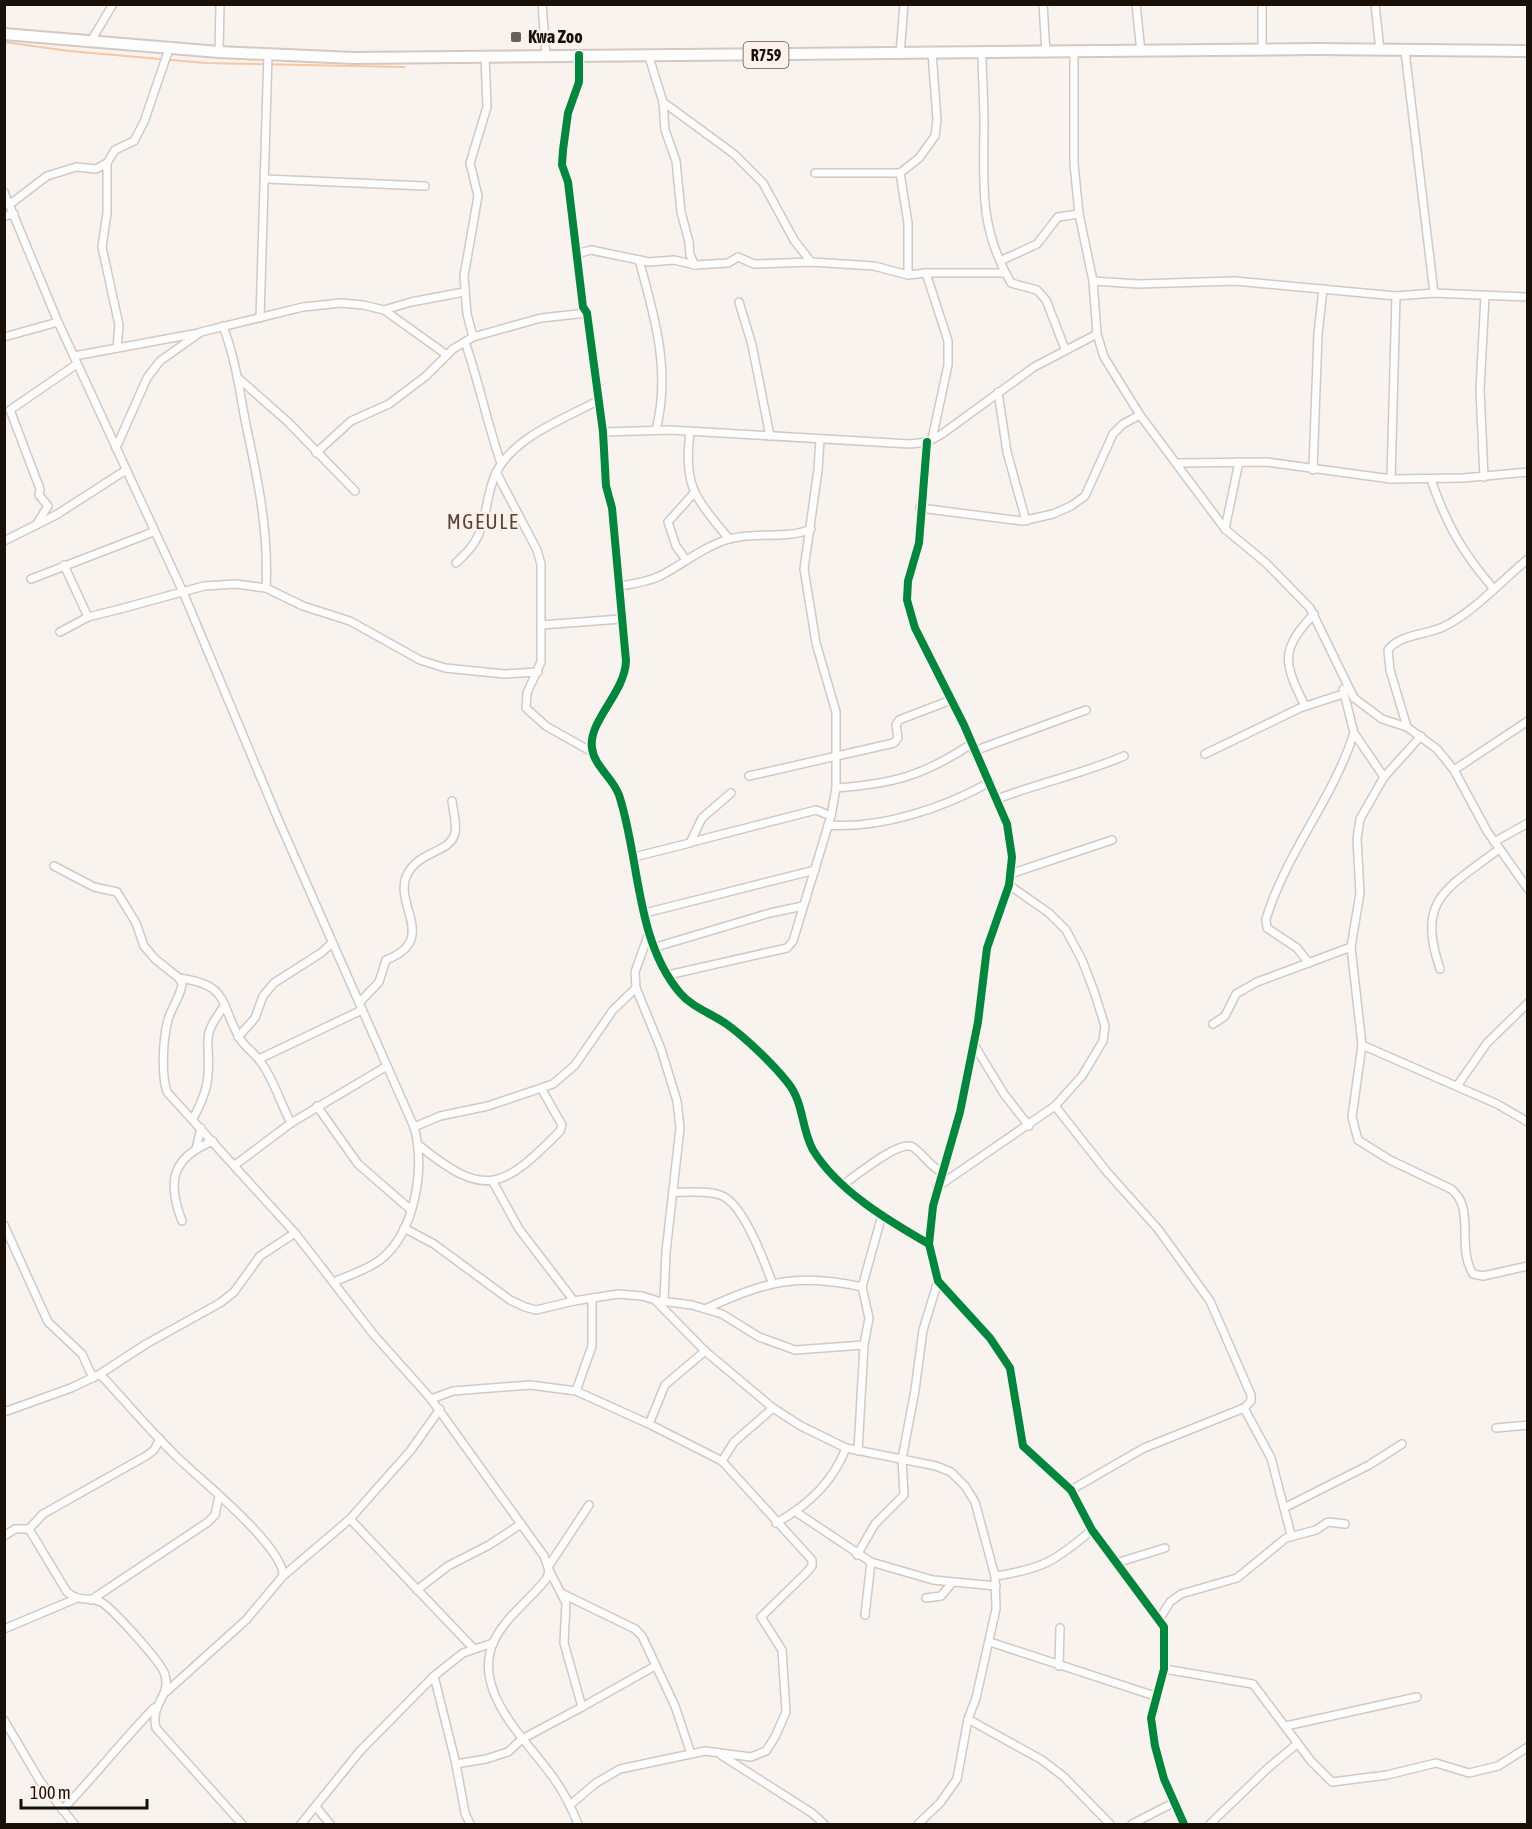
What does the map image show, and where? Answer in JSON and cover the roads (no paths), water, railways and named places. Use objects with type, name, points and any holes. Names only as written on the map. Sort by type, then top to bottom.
[{"type":"main road","name":"R759","points":[[4,34],[170,46],[219,52],[353,58],[1262,50],[1527,51]]},
{"type":"street","points":[[91,40],[113,4]]},
{"type":"street","points":[[219,52],[220,4]]},
{"type":"street","points":[[542,4],[546,56]]},
{"type":"street","points":[[900,54],[904,4]]},
{"type":"street","points":[[1043,4],[1046,53]]},
{"type":"street","points":[[1136,4],[1141,52]]},
{"type":"street","points":[[1262,4],[1262,50]]},
{"type":"street","points":[[1375,4],[1380,51]]},
{"type":"street","points":[[9,206],[47,176],[76,167],[96,169],[107,163],[115,150],[134,141],[144,122],[170,46]]},
{"type":"street","points":[[1406,51],[1434,293]]},
{"type":"street","points":[[982,52],[984,123],[981,174],[984,207],[992,242],[1005,273],[1014,285],[1037,290],[1046,300],[1065,349]]},
{"type":"street","points":[[1074,52],[1074,164],[1079,214],[1093,281],[1097,334],[1104,357],[1140,415],[1225,529],[1242,541],[1291,586],[1314,614],[1343,681],[1354,698],[1382,719],[1407,727],[1420,736],[1437,749],[1454,770],[1494,842],[1527,889]]},
{"type":"street","points":[[815,173],[900,173],[919,158],[935,136],[937,120],[932,53]]},
{"type":"street","points":[[260,318],[268,54]]},
{"type":"street","points":[[579,55],[579,82],[568,113],[562,165],[568,182],[576,255],[599,400],[606,486],[612,508],[620,586],[626,675],[594,734],[592,752]]},
{"type":"street","points":[[474,337],[464,292],[464,276],[478,196],[470,163],[487,107],[485,57]]},
{"type":"street","points":[[649,57],[663,102],[666,130],[676,161],[681,212],[690,255],[695,266]]},
{"type":"street","points":[[663,102],[734,154],[763,183],[794,240],[811,262]]},
{"type":"street","points":[[107,163],[107,213],[102,247],[119,325],[117,348]]},
{"type":"street","points":[[900,173],[908,223],[908,275]]},
{"type":"street","points":[[266,179],[425,186]]},
{"type":"street","points":[[4,192],[75,360],[153,532],[183,592],[332,943],[414,1127],[420,1146],[420,1171],[411,1210],[404,1228],[383,1258],[334,1282]]},
{"type":"street","points":[[4,216],[14,214]]},
{"type":"street","points":[[1000,261],[1037,244],[1058,217],[1079,214]]},
{"type":"street","points":[[576,255],[591,250],[649,262],[674,260],[695,266],[728,263],[738,257],[754,264],[811,262],[874,266],[908,275],[1005,273]]},
{"type":"street","points":[[639,260],[662,362],[663,393],[656,430]]},
{"type":"street","points":[[926,273],[948,341],[948,365],[929,440],[920,508],[919,543],[908,581],[907,600],[915,628],[997,799],[1007,824],[1012,857],[1009,885],[987,948],[978,1022],[960,1112],[937,1188],[928,1244],[938,1281],[990,1338],[1010,1368],[1023,1446],[1071,1490],[1092,1530],[1164,1627],[1166,1644],[1164,1669],[1151,1718],[1155,1746],[1173,1803],[1184,1824]]},
{"type":"street","points":[[1093,281],[1138,284],[1235,281],[1396,296],[1434,293],[1527,297]]},
{"type":"street","points":[[1313,470],[1318,334],[1323,289]]},
{"type":"street","points":[[36,525],[48,506],[39,495],[40,489],[10,410],[75,360],[117,348],[201,332],[303,307],[341,303],[384,310],[411,302],[464,292]]},
{"type":"street","points":[[1391,479],[1396,296]]},
{"type":"street","points":[[1484,477],[1480,390],[1485,296]]},
{"type":"street","points":[[739,302],[752,345],[770,436]]},
{"type":"street","points":[[384,310],[447,355]]},
{"type":"street","points":[[316,453],[351,421],[389,404],[426,376],[447,355],[474,337],[541,318],[586,313]]},
{"type":"street","points":[[4,337],[58,322]]},
{"type":"street","points":[[223,326],[235,356],[237,377],[258,471],[268,549],[266,588]]},
{"type":"street","points":[[116,448],[147,378],[160,361],[201,332]]},
{"type":"street","points":[[603,432],[656,430],[910,444],[929,440],[1034,367],[1097,334]]},
{"type":"street","points":[[465,342],[480,384],[489,429],[501,464]]},
{"type":"street","points":[[237,377],[288,422],[355,491]]},
{"type":"street","points":[[998,392],[1007,452],[1026,521]]},
{"type":"street","points":[[456,563],[475,542],[482,526],[487,493],[496,472],[511,449],[599,400]]},
{"type":"street","points":[[920,508],[1026,521],[1053,514],[1080,501],[1085,496],[1113,434],[1123,424],[1140,415]]},
{"type":"street","points":[[690,432],[687,476],[694,493],[729,539]]},
{"type":"street","points":[[668,975],[787,948],[793,941],[831,816],[836,788],[837,712],[816,643],[804,569],[811,529],[820,438]]},
{"type":"street","points":[[1225,529],[1239,462]]},
{"type":"street","points":[[1177,464],[1268,462],[1391,479],[1431,480],[1527,472]]},
{"type":"street","points":[[4,541],[36,525],[126,470]]},
{"type":"street","points":[[496,472],[537,550],[541,564],[541,662],[527,693],[526,708],[546,726],[592,752],[617,791],[634,857],[649,933],[668,975],[693,1005],[726,1024],[744,1038],[786,1081],[798,1098],[814,1151],[844,1184],[882,1215],[928,1244]]},
{"type":"street","points":[[1431,480],[1443,514],[1459,545],[1493,588]]},
{"type":"street","points":[[686,560],[676,546],[668,522],[694,493]]},
{"type":"street","points":[[620,586],[643,583],[729,539],[754,535],[799,534],[811,529]]},
{"type":"street","points":[[31,579],[153,532]]},
{"type":"street","points":[[1407,727],[1390,670],[1388,650],[1392,644],[1444,627],[1527,560]]},
{"type":"street","points":[[64,566],[88,617]]},
{"type":"street","points":[[60,632],[88,617],[204,586],[236,584],[266,588],[303,606],[350,621],[420,660],[445,668],[493,673],[537,672]]},
{"type":"street","points":[[1305,706],[1294,683],[1288,654],[1291,642],[1314,614]]},
{"type":"street","points":[[541,625],[621,619]]},
{"type":"street","points":[[1343,681],[1343,694],[1354,733],[1384,777]]},
{"type":"street","points":[[1205,754],[1305,706],[1343,694]]},
{"type":"street","points":[[749,776],[837,754],[894,743],[898,738],[896,725],[899,720],[951,700]]},
{"type":"street","points":[[836,788],[910,777],[972,748],[1086,710]]},
{"type":"street","points":[[1454,770],[1527,721]]},
{"type":"street","points":[[1309,963],[1297,948],[1267,928],[1266,919],[1299,844],[1337,777],[1354,733]]},
{"type":"street","points":[[1420,736],[1384,777],[1360,819],[1357,840],[1360,893],[1351,947],[1362,1045],[1352,1117],[1358,1140],[1390,1161],[1451,1189],[1460,1196],[1464,1204],[1463,1232],[1467,1257],[1473,1274],[1483,1276],[1527,1266]]},
{"type":"street","points":[[997,799],[1034,785],[1074,776],[1124,756]]},
{"type":"street","points":[[828,825],[853,826],[926,810],[961,799],[990,782]]},
{"type":"street","points":[[692,842],[702,818],[730,793]]},
{"type":"street","points":[[259,1059],[360,1007],[379,982],[386,960],[404,951],[411,935],[412,920],[405,883],[407,875],[420,857],[445,847],[452,841],[456,831],[452,801]]},
{"type":"street","points":[[634,857],[816,810],[831,816]]},
{"type":"street","points":[[1494,842],[1527,823]]},
{"type":"street","points":[[1010,874],[1112,840]]},
{"type":"street","points":[[1440,969],[1431,943],[1433,910],[1445,893],[1499,849]]},
{"type":"street","points":[[54,866],[94,887],[117,892],[136,923],[144,946],[155,959],[179,978],[199,981],[211,986],[225,1005],[238,1037],[259,1059],[291,1123]]},
{"type":"street","points":[[645,913],[815,870]]},
{"type":"street","points":[[937,1188],[994,1146],[1029,1126],[1055,1106],[1097,1054],[1105,1026],[1082,960],[1066,930],[1049,913],[1009,885]]},
{"type":"street","points":[[656,947],[770,913],[803,906]]},
{"type":"street","points":[[649,933],[635,972],[636,988],[661,1049],[677,1101],[680,1128],[666,1252],[664,1301]]},
{"type":"street","points":[[238,1037],[255,1018],[263,996],[274,983],[321,953],[332,943]]},
{"type":"street","points":[[1214,1024],[1225,1016],[1236,994],[1257,982],[1351,947]]},
{"type":"street","points":[[179,978],[181,990],[168,1020],[163,1073],[167,1092],[295,1233],[374,1335],[440,1409],[544,1556],[548,1569],[566,1603],[564,1643],[582,1707]]},
{"type":"street","points":[[414,1127],[440,1116],[488,1106],[553,1084],[575,1065],[613,1010],[636,988]]},
{"type":"street","points":[[1457,1086],[1487,1043],[1527,1003]]},
{"type":"street","points":[[193,1119],[203,1099],[208,1074],[207,1034],[211,1024],[225,1005]]},
{"type":"street","points":[[973,1043],[1004,1094],[1029,1126]]},
{"type":"street","points":[[1362,1045],[1457,1086],[1527,1122]]},
{"type":"street","points":[[235,1165],[317,1106],[387,1066]]},
{"type":"street","points":[[420,1146],[444,1166],[465,1177],[479,1182],[492,1182],[518,1168],[560,1131],[562,1125],[541,1088]]},
{"type":"street","points":[[317,1106],[358,1164],[411,1210]]},
{"type":"street","points":[[1055,1106],[1107,1173],[1158,1229],[1210,1301],[1250,1389],[1251,1401],[1244,1408],[1144,1448],[1071,1490]]},
{"type":"street","points":[[182,1221],[172,1196],[173,1178],[196,1149],[201,1128]]},
{"type":"street","points":[[196,1149],[213,1141]]},
{"type":"street","points":[[844,1184],[892,1149],[906,1145],[915,1148],[931,1166],[941,1172]]},
{"type":"street","points":[[492,1182],[519,1229],[573,1300]]},
{"type":"street","points":[[674,1192],[720,1194],[729,1199],[753,1236],[772,1282]]},
{"type":"street","points":[[858,1451],[864,1345],[868,1318],[862,1287],[882,1215]]},
{"type":"street","points":[[4,1225],[48,1322],[82,1354],[93,1378]]},
{"type":"street","points":[[404,1228],[434,1244],[510,1300],[536,1310],[573,1300],[628,1294],[722,1314],[759,1337],[795,1350],[864,1345]]},
{"type":"street","points":[[6,1411],[93,1378],[146,1344],[220,1303],[234,1292],[260,1256],[295,1233]]},
{"type":"street","points":[[705,1309],[772,1282],[833,1280],[862,1287]]},
{"type":"street","points":[[857,1555],[875,1524],[904,1495],[902,1459],[923,1330],[938,1281]]},
{"type":"street","points":[[576,1391],[592,1346],[592,1298]]},
{"type":"street","points":[[655,1300],[705,1352],[773,1408],[801,1426],[846,1448],[936,1466],[951,1472],[965,1486],[975,1502],[995,1576],[996,1609],[976,1698],[968,1719],[957,1779],[940,1803],[918,1824]]},
{"type":"street","points":[[649,1424],[665,1385],[705,1352]]},
{"type":"street","points":[[100,1374],[160,1440],[219,1496],[277,1557],[284,1569],[283,1576]]},
{"type":"street","points":[[431,1398],[453,1391],[530,1385],[576,1391],[649,1424],[722,1461],[812,1562],[806,1573],[761,1617],[782,1650],[786,1715],[775,1737],[762,1754],[751,1757],[705,1751],[620,1769],[596,1783],[570,1805]]},
{"type":"street","points":[[722,1461],[734,1442],[773,1408]]},
{"type":"street","points":[[1244,1408],[1266,1445],[1291,1536]]},
{"type":"street","points":[[62,1810],[107,1764],[131,1731],[156,1706],[166,1692],[246,1620],[283,1576],[350,1520],[411,1450],[440,1409]]},
{"type":"street","points":[[1496,1428],[1527,1425]]},
{"type":"street","points":[[29,1529],[43,1514],[146,1456],[154,1450],[160,1440]]},
{"type":"street","points":[[1284,1508],[1350,1475],[1402,1444]]},
{"type":"street","points":[[776,1523],[796,1512],[833,1477],[846,1448]]},
{"type":"street","points":[[91,1599],[208,1522],[215,1515],[219,1496]]},
{"type":"street","points":[[578,1824],[554,1778],[522,1738],[494,1692],[488,1674],[493,1643],[509,1618],[540,1587],[548,1569],[590,1505]]},
{"type":"street","points":[[796,1512],[857,1555],[872,1562],[918,1577],[952,1583],[996,1586]]},
{"type":"street","points":[[350,1520],[472,1648]]},
{"type":"street","points":[[1159,1620],[1175,1597],[1206,1585],[1238,1578],[1291,1536],[1316,1530],[1328,1522],[1345,1524]]},
{"type":"street","points":[[417,1590],[448,1566],[489,1545],[521,1524]]},
{"type":"street","points":[[5,1533],[22,1528],[29,1529]]},
{"type":"street","points":[[29,1529],[56,1576],[75,1599]]},
{"type":"street","points":[[995,1576],[1028,1571],[1046,1565],[1061,1557],[1092,1530]]},
{"type":"street","points":[[1116,1563],[1165,1548]]},
{"type":"street","points":[[277,1557],[295,1566]]},
{"type":"street","points":[[865,1615],[872,1562]]},
{"type":"street","points":[[926,1598],[941,1596],[952,1583]]},
{"type":"street","points":[[563,1594],[635,1629],[647,1643],[655,1666],[675,1706],[691,1754]]},
{"type":"street","points":[[4,1629],[75,1599],[99,1601],[110,1608],[162,1666],[167,1682],[166,1692]]},
{"type":"street","points":[[1059,1666],[1060,1628]]},
{"type":"street","points":[[990,1642],[1155,1696]]},
{"type":"street","points":[[301,1824],[360,1751],[435,1676],[462,1653],[493,1643]]},
{"type":"street","points":[[456,1764],[498,1756],[514,1748],[522,1738],[655,1666]]},
{"type":"street","points":[[1164,1669],[1250,1683],[1323,1775],[1336,1783],[1387,1775],[1436,1762],[1458,1771],[1479,1771],[1498,1766],[1527,1748]]},
{"type":"street","points":[[435,1676],[465,1813],[470,1824]]},
{"type":"street","points":[[1286,1726],[1417,1697]]},
{"type":"street","points":[[156,1706],[153,1716],[156,1728],[242,1824]]},
{"type":"street","points":[[968,1719],[1042,1760],[1064,1777],[1110,1824]]},
{"type":"street","points":[[4,1720],[26,1760],[74,1824]]},
{"type":"street","points":[[1210,1824],[1268,1768],[1298,1744]]},
{"type":"street","points":[[719,1753],[812,1813],[824,1824]]},
{"type":"street","points":[[1132,1824],[1173,1803]]},
{"type":"street","points":[[316,1807],[330,1824]]},
{"type":"waterway","points":[[4,42],[69,51],[206,63],[404,67]]},
{"type":"place","name":"Kwa Zoo","points":[[516,37]]},
{"type":"district","name":"MGEULE","points":[[483,522]]}]
